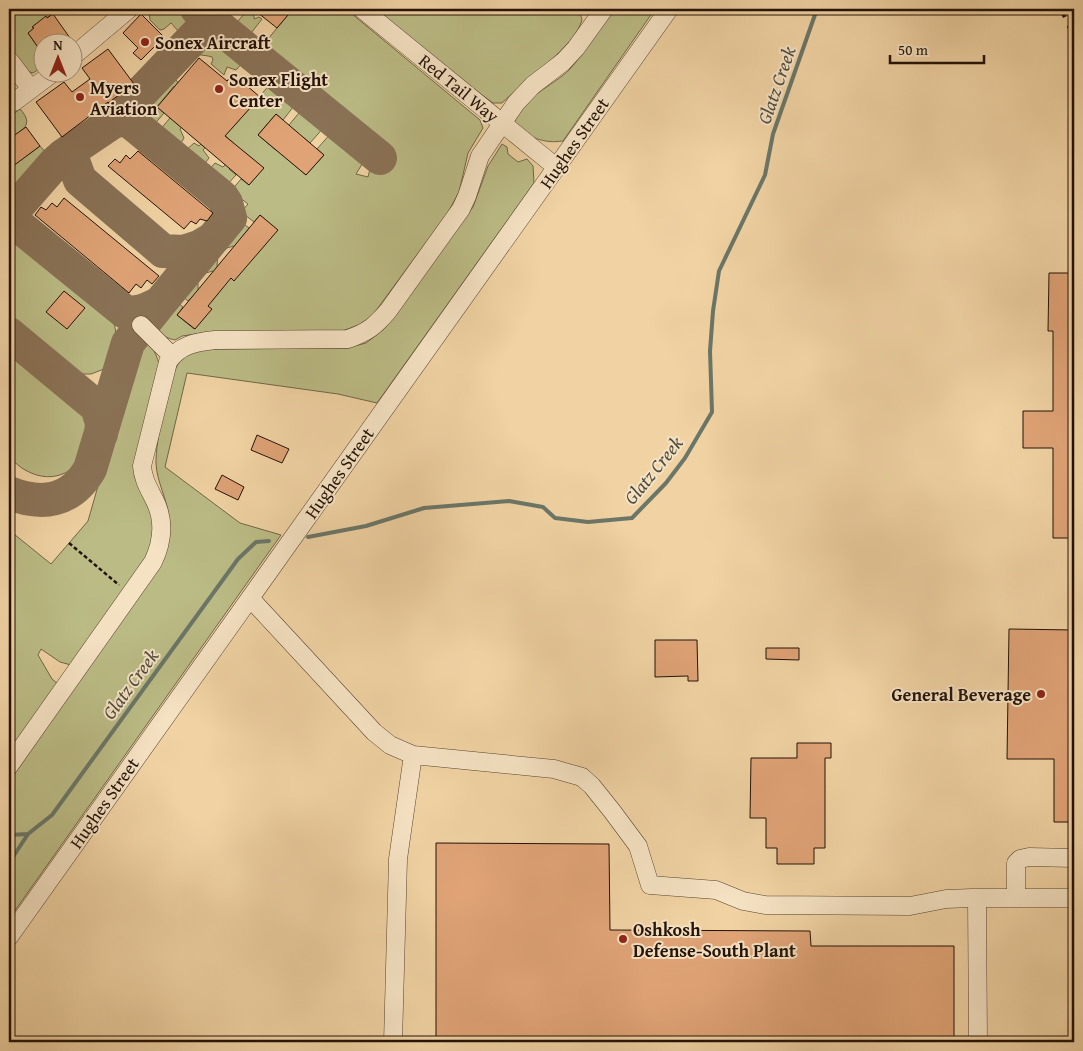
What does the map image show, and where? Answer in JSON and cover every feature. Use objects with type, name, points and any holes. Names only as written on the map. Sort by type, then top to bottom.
[{"type":"street","points":[[82,48],[129,9]]},
{"type":"street","name":"Red Tail Way","points":[[362,9],[556,167]]},
{"type":"street","name":"Hughes Street","points":[[9,937],[668,9]]},
{"type":"street","points":[[9,766],[153,562],[159,548],[162,536],[159,511],[145,483],[142,466],[168,362],[172,356],[188,344],[204,341],[348,339],[364,334],[375,326],[388,311],[460,209],[467,196],[480,156],[516,103],[533,85],[563,62],[576,48],[599,11]]},
{"type":"street","points":[[9,60],[31,90]]},
{"type":"street","points":[[14,102],[41,82]]},
{"type":"street","points":[[141,325],[172,356]]},
{"type":"street","points":[[250,598],[374,732],[390,745],[413,755],[554,769],[582,777],[592,786],[638,846],[650,885],[716,890],[743,901],[765,906],[910,906],[946,899],[1074,898]]},
{"type":"street","points":[[393,1042],[398,859],[413,755]]},
{"type":"street","points":[[1016,898],[1016,863],[1020,859],[1029,857],[1074,858]]},
{"type":"street","points":[[975,898],[978,1042]]},
{"type":"path","points":[[69,543],[130,594]]},
{"type":"green space","points":[[9,9],[49,9],[53,14],[33,26],[34,28],[28,33],[32,39],[32,73],[15,60],[10,53],[8,40]]},
{"type":"green space","points":[[147,9],[183,9],[193,18],[194,23],[185,35],[179,32],[171,23],[160,30],[150,20]]},
{"type":"green space","points":[[248,9],[254,12],[254,19],[259,17],[262,19],[248,37],[234,26]]},
{"type":"green space","points":[[293,9],[346,9],[480,120],[483,128],[468,153],[459,192],[447,214],[372,316],[359,325],[342,331],[209,332],[182,336],[175,340],[160,334],[152,321],[171,297],[183,307],[177,315],[194,329],[211,309],[194,295],[188,301],[176,291],[190,273],[198,279],[198,289],[212,301],[226,282],[213,271],[202,274],[195,267],[211,248],[218,254],[217,266],[234,280],[251,260],[234,246],[223,249],[215,243],[236,218],[249,228],[243,236],[260,250],[277,230],[260,215],[254,222],[241,212],[248,204],[231,191],[241,179],[249,185],[263,168],[243,151],[229,169],[236,175],[225,187],[207,172],[215,163],[223,167],[239,148],[220,131],[203,150],[209,158],[202,167],[184,152],[194,143],[199,146],[223,120],[233,127],[272,82],[297,102],[283,120],[276,114],[258,135],[277,151],[295,131],[289,125],[303,108],[325,126],[310,143],[304,138],[286,158],[306,175],[324,155],[317,149],[332,132],[362,156],[364,161],[356,174],[368,177],[371,165],[377,168],[389,153],[262,46]]},
{"type":"green space","points":[[376,9],[579,9],[582,20],[573,37],[559,52],[502,103],[493,103],[456,76]]},
{"type":"green space","points":[[613,9],[655,9],[563,141],[556,142],[537,139],[514,125],[517,116],[529,100],[570,69]]},
{"type":"green space","points":[[208,34],[217,37],[245,60],[236,70],[227,67],[224,75],[211,64],[212,57],[190,50],[202,37]]},
{"type":"green space","points":[[167,73],[179,85],[176,88],[174,86],[157,107],[164,113],[153,126],[137,113],[137,104]]},
{"type":"green space","points":[[198,107],[180,129],[184,138],[178,148],[159,131],[170,118]]},
{"type":"green space","points":[[20,109],[27,123],[22,130],[9,139],[9,117]]},
{"type":"green space","points":[[502,144],[507,147],[508,154],[518,162],[527,159],[533,166],[534,183],[377,403],[338,394],[187,373],[165,467],[240,523],[281,535],[9,919],[9,782],[165,555],[170,522],[157,471],[156,454],[168,391],[178,364],[186,355],[209,349],[347,348],[366,343],[384,329],[473,207],[488,166]]},
{"type":"green space","points":[[40,146],[48,155],[14,196],[9,198],[9,169]]},
{"type":"green space","points":[[9,226],[108,308],[115,327],[117,343],[104,369],[91,374],[71,371],[9,320]]},
{"type":"green space","points":[[141,335],[154,351],[160,370],[145,495],[153,525],[149,553],[71,665],[60,662],[41,649],[38,655],[52,679],[58,684],[9,753],[9,530],[51,564],[88,521]]},
{"type":"green space","points":[[9,346],[74,399],[87,415],[90,423],[90,433],[83,454],[72,469],[64,473],[46,477],[37,475],[22,468],[9,457]]},
{"type":"building","points":[[253,9],[293,9],[277,28]]},
{"type":"building","points":[[53,14],[66,32],[32,32],[32,39],[28,33],[34,28],[32,27],[46,16],[47,18]]},
{"type":"building","name":"Sonex Aircraft","points":[[141,14],[164,37],[141,60],[133,53],[138,48],[123,33]]},
{"type":"building","name":"Myers Aviation","points":[[108,49],[134,84],[62,137],[36,102],[64,82],[72,92],[90,79],[82,68]]},
{"type":"building","points":[[199,58],[227,81],[233,74],[260,97],[225,136],[264,168],[249,185],[157,107]]},
{"type":"building","points":[[276,114],[324,155],[306,175],[258,135]]},
{"type":"building","points":[[26,127],[40,146],[9,169],[9,139]]},
{"type":"building","points":[[138,151],[213,213],[207,221],[200,219],[196,224],[191,221],[184,229],[108,166],[115,159],[120,163],[126,155],[130,159]]},
{"type":"building","points":[[64,198],[159,276],[152,284],[147,280],[141,288],[136,284],[129,293],[35,215],[41,207],[46,210],[52,203],[57,207]]},
{"type":"building","points":[[260,215],[278,230],[234,281],[231,278],[208,306],[212,309],[195,329],[177,315]]},
{"type":"building","points":[[1049,273],[1074,273],[1074,538],[1053,538],[1053,448],[1023,448],[1023,411],[1053,411],[1053,331],[1048,331]]},
{"type":"building","points":[[64,291],[85,308],[67,329],[46,312]]},
{"type":"building","points":[[257,435],[289,449],[282,463],[251,450]]},
{"type":"building","points":[[222,475],[244,487],[238,500],[215,489]]},
{"type":"building","name":"General Beverage","points":[[1009,629],[1074,630],[1074,822],[1054,822],[1054,759],[1007,759]]},
{"type":"building","points":[[655,640],[697,640],[698,681],[688,681],[688,676],[655,677]]},
{"type":"building","points":[[766,648],[799,648],[799,660],[766,659]]},
{"type":"building","points":[[797,743],[831,743],[831,758],[825,758],[825,848],[814,848],[814,864],[777,864],[777,848],[766,848],[766,818],[750,818],[751,758],[797,758]]},
{"type":"building","name":"Oshkosh Defense-South Plant","points":[[436,843],[609,844],[610,930],[810,931],[811,946],[954,946],[954,1042],[436,1042]]},
{"type":"waterway","name":"Glatz Creek","points":[[308,537],[366,526],[424,508],[509,501],[543,507],[555,518],[588,522],[632,518],[666,483],[685,458],[712,412],[710,351],[719,271],[765,175],[773,134],[817,9]]},
{"type":"waterway","name":"Glatz Creek","points":[[9,835],[28,834],[52,815],[238,559],[256,542],[269,541]]},
{"type":"waterway","points":[[9,863],[28,834]]},
{"type":"taxiway","points":[[197,9],[380,158]]},
{"type":"taxiway","points":[[113,122],[199,32],[203,22],[201,12]]},
{"type":"taxiway","points":[[9,208],[15,207],[21,202],[64,155],[113,122],[127,119],[222,197],[226,203],[230,218],[160,303],[135,312],[125,312],[9,218]]},
{"type":"taxiway","points":[[73,148],[71,152],[72,158],[80,180],[163,251],[184,252],[199,247],[214,238]]},
{"type":"taxiway","points":[[9,493],[21,497],[44,500],[65,495],[82,480],[90,469],[128,343],[160,303]]},
{"type":"taxiway","points":[[9,334],[97,407],[102,423],[101,434]]},
{"type":"railway","points":[[1061,9],[1074,37]]},
{"type":"railway","points":[[1071,9],[1074,17]]},
{"type":"place","name":"Sonex Aircraft","points":[[145,42]]},
{"type":"place","name":"Sonex Flight Center","points":[[219,89]]},
{"type":"place","name":"Myers Aviation","points":[[80,97]]},
{"type":"place","name":"General Beverage","points":[[1041,694]]},
{"type":"place","name":"Oshkosh Defense-South Plant","points":[[623,939]]}]
